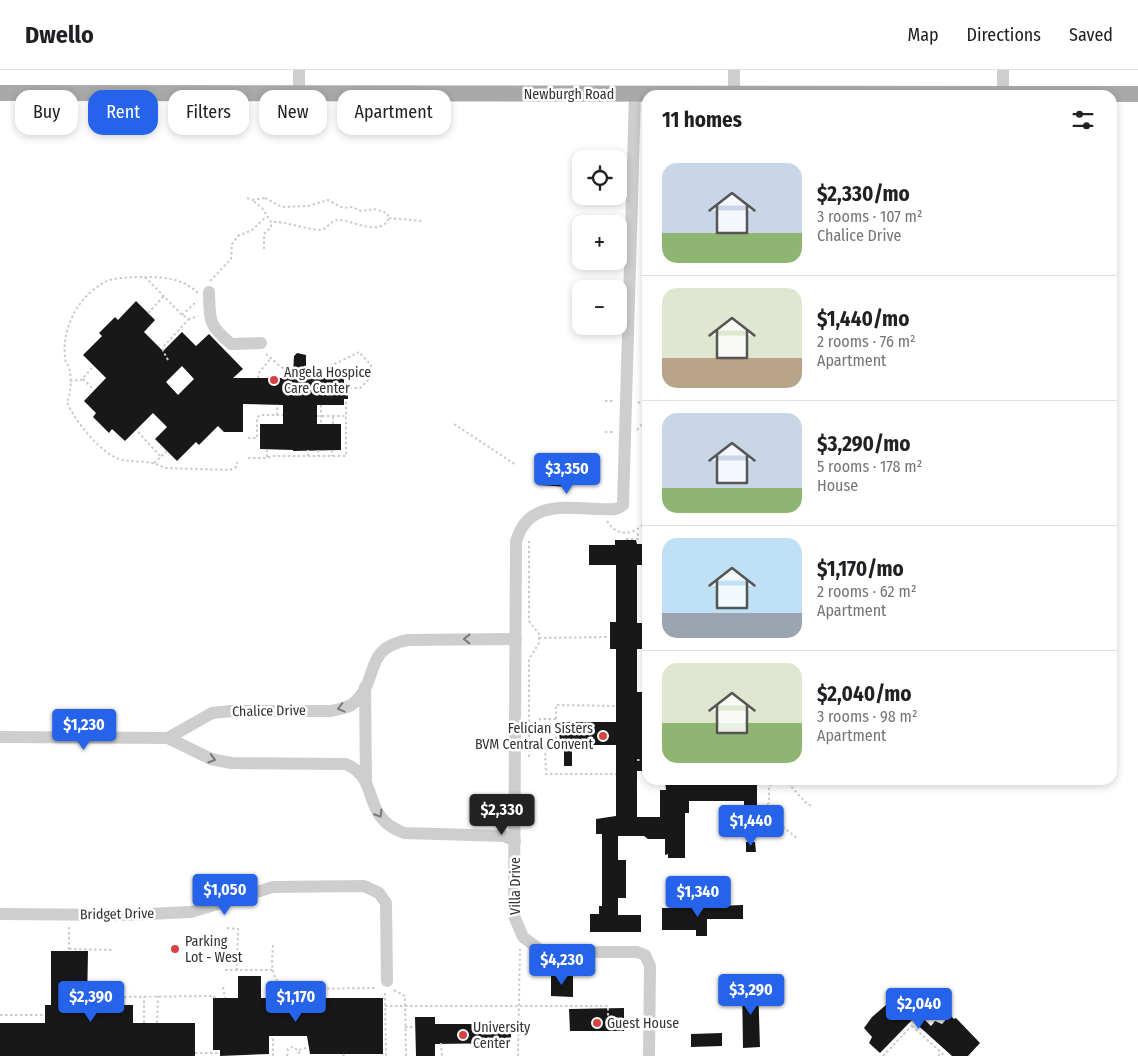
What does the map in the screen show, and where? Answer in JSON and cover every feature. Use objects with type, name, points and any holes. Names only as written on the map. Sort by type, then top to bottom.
[{"type":"main road","name":"Newburgh Road","points":[[0,93],[259,94]]},
{"type":"main road","name":"Newburgh Road","points":[[327,94],[642,94]]},
{"type":"main road","name":"Newburgh Road","points":[[1117,94],[1138,94]]},
{"type":"street","points":[[299,70],[299,90]]},
{"type":"street","points":[[734,70],[734,90]]},
{"type":"street","points":[[1003,70],[1003,90]]},
{"type":"street","points":[[529,517],[550,509],[612,510],[623,505],[625,493],[635,94]]},
{"type":"street","points":[[205,293],[209,318],[220,333],[232,344],[261,347]]},
{"type":"street","name":"Villa Drive","points":[[527,942],[519,931],[514,916],[516,542],[519,531],[529,517]]},
{"type":"street","name":"Chalice Drive","points":[[515,841],[504,836],[404,833],[390,828],[381,819],[372,803],[366,782],[366,687],[372,666],[383,650],[396,642],[408,640],[516,639]]},
{"type":"street","name":"Chalice Drive","points":[[168,738],[212,713],[231,711],[331,711],[347,708],[356,702],[366,687]]},
{"type":"street","name":"Chalice Drive","points":[[0,737],[168,738],[211,760],[224,762],[346,764],[357,769],[366,782]]},
{"type":"street","name":"Bridget Drive","points":[[0,914],[191,912],[273,887],[364,886],[380,893],[386,903],[389,985]]},
{"type":"street","points":[[527,942],[537,949],[550,953],[637,952],[645,955],[650,966],[649,1056]]},
{"type":"path","points":[[248,198],[262,208],[270,222],[271,227],[264,234],[264,249]]},
{"type":"path","points":[[252,200],[265,198],[282,207],[308,206],[328,200],[343,208],[379,210],[387,213],[389,218]]},
{"type":"path","points":[[182,315],[205,293],[219,270],[231,259],[232,244],[238,236],[259,225],[266,217]]},
{"type":"path","points":[[389,218],[422,221]]},
{"type":"path","points":[[270,222],[278,221],[318,230],[340,220],[371,228],[383,225],[389,218]]},
{"type":"path","points":[[146,277],[182,315],[189,319],[196,318],[200,313]]},
{"type":"path","points":[[205,293],[176,278],[121,278],[100,284],[72,316],[66,334],[65,351],[70,381],[68,402],[72,414],[98,443],[122,460],[154,463],[164,468],[230,470],[236,466],[237,462]]},
{"type":"path","points":[[148,313],[164,296]]},
{"type":"path","points":[[168,360],[163,351],[164,346],[189,319]]},
{"type":"path","points":[[261,347],[282,367],[292,370],[323,370],[359,352],[371,365],[368,380],[360,388],[350,388]]},
{"type":"path","points":[[258,378],[258,374],[271,358]]},
{"type":"path","points":[[70,381],[83,378],[94,366]]},
{"type":"path","points":[[83,378],[94,390]]},
{"type":"path","points":[[248,458],[346,456],[346,401]]},
{"type":"path","points":[[277,404],[277,415]]},
{"type":"path","points":[[321,404],[321,424]]},
{"type":"path","points":[[248,438],[257,438],[258,418],[260,415],[283,416]]},
{"type":"path","points":[[317,416],[346,416]]},
{"type":"path","points":[[332,424],[333,416]]},
{"type":"path","points":[[454,424],[516,465]]},
{"type":"path","points":[[138,432],[160,457]]},
{"type":"path","points":[[267,449],[267,458]]},
{"type":"path","points":[[280,456],[281,449]]},
{"type":"path","points":[[291,450],[291,456]]},
{"type":"path","points":[[308,450],[308,456]]},
{"type":"path","points":[[318,450],[318,456]]},
{"type":"path","points":[[332,450],[332,456]]},
{"type":"path","points":[[154,463],[167,451]]},
{"type":"path","points":[[528,757],[529,659],[536,651],[539,638],[539,634],[529,621],[529,517]]},
{"type":"path","points":[[607,520],[610,526],[626,534],[638,531]]},
{"type":"path","points":[[626,534],[626,540],[638,539],[638,531],[642,526]]},
{"type":"path","points":[[539,638],[608,637]]},
{"type":"path","points":[[556,719],[540,719],[540,748],[556,748],[557,734],[556,705],[616,706]]},
{"type":"path","points":[[529,734],[557,734]]},
{"type":"path","points":[[546,748],[546,774],[616,774]]},
{"type":"path","points":[[637,760],[642,760]]},
{"type":"path","points":[[771,785],[769,787],[769,803],[760,808],[798,839]]},
{"type":"path","points":[[790,785],[812,806]]},
{"type":"path","points":[[69,914],[69,950],[112,950]]},
{"type":"path","points":[[228,928],[238,929],[237,970]]},
{"type":"path","points":[[518,1056],[519,949],[527,942]]},
{"type":"path","points":[[272,945],[272,970],[277,983],[286,989],[385,988],[386,1056]]},
{"type":"path","points":[[225,970],[272,970]]},
{"type":"path","points":[[389,985],[403,993],[406,1056]]},
{"type":"path","points":[[223,987],[225,998]]},
{"type":"path","points":[[157,1023],[158,996]]},
{"type":"path","points":[[114,997],[214,996],[215,998]]},
{"type":"path","points":[[144,997],[144,1023]]},
{"type":"path","points":[[386,1006],[608,1006],[608,1016]]},
{"type":"path","points":[[0,1015],[45,1015]]},
{"type":"path","points":[[883,1056],[917,1020]]},
{"type":"path","points":[[912,1026],[945,1056]]},
{"type":"path","points":[[405,1027],[416,1027]]},
{"type":"path","points":[[273,1036],[273,1056]]},
{"type":"path","points":[[441,1044],[442,1056]]},
{"type":"path","points":[[287,1056],[290,1048],[295,1047],[299,1050],[309,1047]]},
{"type":"path","points":[[299,1050],[299,1056]]},
{"type":"path","points":[[938,1056],[941,1052]]},
{"type":"path","points":[[195,1053],[220,1053]]},
{"type":"building","name":"Angela Hospice Care Center","points":[[136,301],[155,320],[144,332],[163,351],[182,332],[196,346],[209,334],[243,369],[233,378],[284,378],[284,376],[293,374],[294,356],[297,353],[306,355],[306,374],[315,376],[315,378],[344,378],[344,384],[348,384],[348,399],[344,399],[344,405],[317,405],[317,424],[341,424],[341,450],[293,451],[260,449],[260,424],[283,424],[283,405],[243,404],[243,432],[224,432],[218,426],[199,445],[196,442],[177,461],[155,439],[167,427],[153,413],[125,441],[112,429],[109,433],[93,417],[96,413],[84,401],[106,378],[83,355],[102,336],[99,333],[115,317],[118,320]],"holes":[[[182,366],[194,379],[178,395],[166,382]]]},
{"type":"building","points":[[538,476],[568,478],[568,487],[538,485]]},
{"type":"building","name":"Felician Sisters BVM Central Convent","points":[[615,540],[636,540],[637,544],[642,544],[642,565],[637,565],[637,623],[642,623],[642,649],[637,649],[637,692],[642,692],[642,771],[637,771],[637,817],[660,817],[660,790],[666,790],[666,785],[757,785],[757,824],[744,824],[744,801],[689,801],[689,813],[685,813],[685,858],[668,858],[668,854],[665,855],[665,839],[648,839],[644,836],[618,836],[618,860],[626,860],[626,898],[618,898],[618,915],[641,915],[641,932],[590,932],[590,914],[599,914],[599,906],[602,906],[602,834],[596,834],[596,819],[616,816],[616,745],[572,745],[572,766],[564,766],[564,745],[561,745],[558,729],[560,729],[561,722],[616,722],[616,649],[610,649],[610,622],[616,622],[616,565],[589,565],[589,545],[615,545]]},
{"type":"building","points":[[746,842],[755,842],[756,852],[746,852]]},
{"type":"building","points":[[743,905],[743,919],[707,919],[707,936],[696,936],[696,930],[662,930],[662,908],[715,908],[715,906]]},
{"type":"building","points":[[51,951],[88,951],[87,1005],[107,1005],[107,1001],[123,1001],[123,1005],[133,1005],[133,1023],[195,1023],[195,1056],[0,1056],[0,1023],[45,1023],[45,1005],[51,1005]]},
{"type":"building","points":[[238,976],[261,976],[261,998],[383,998],[383,1054],[310,1054],[307,1036],[269,1036],[269,1054],[220,1056],[220,1050],[213,1050],[213,998],[238,998]]},
{"type":"building","points":[[551,976],[573,976],[573,997],[551,996]]},
{"type":"building","points":[[758,984],[760,1047],[743,1048],[742,985]]},
{"type":"building","points":[[893,999],[901,1007],[908,1003],[931,1026],[935,1021],[942,1024],[950,1015],[954,1019],[956,1018],[980,1043],[968,1056],[952,1056],[912,1020],[880,1053],[869,1043],[872,1037],[864,1028],[872,1017]]},
{"type":"building","name":"Guest House","points":[[624,1008],[624,1031],[570,1031],[569,1009]]},
{"type":"building","name":"University Center","points":[[415,1017],[435,1017],[435,1024],[511,1024],[511,1043],[435,1044],[435,1056],[416,1056]]},
{"type":"building","points":[[722,1033],[722,1046],[691,1047],[691,1034]]},
{"type":"place","name":"Angela Hospice Care Center","points":[[274,380]]},
{"type":"place","name":"Felician Sisters BVM Central Convent","points":[[603,736]]},
{"type":"place","name":"Parking Lot - West","points":[[175,949]]},
{"type":"place","name":"Guest House","points":[[597,1023]]},
{"type":"place","name":"University Center","points":[[463,1035]]}]
